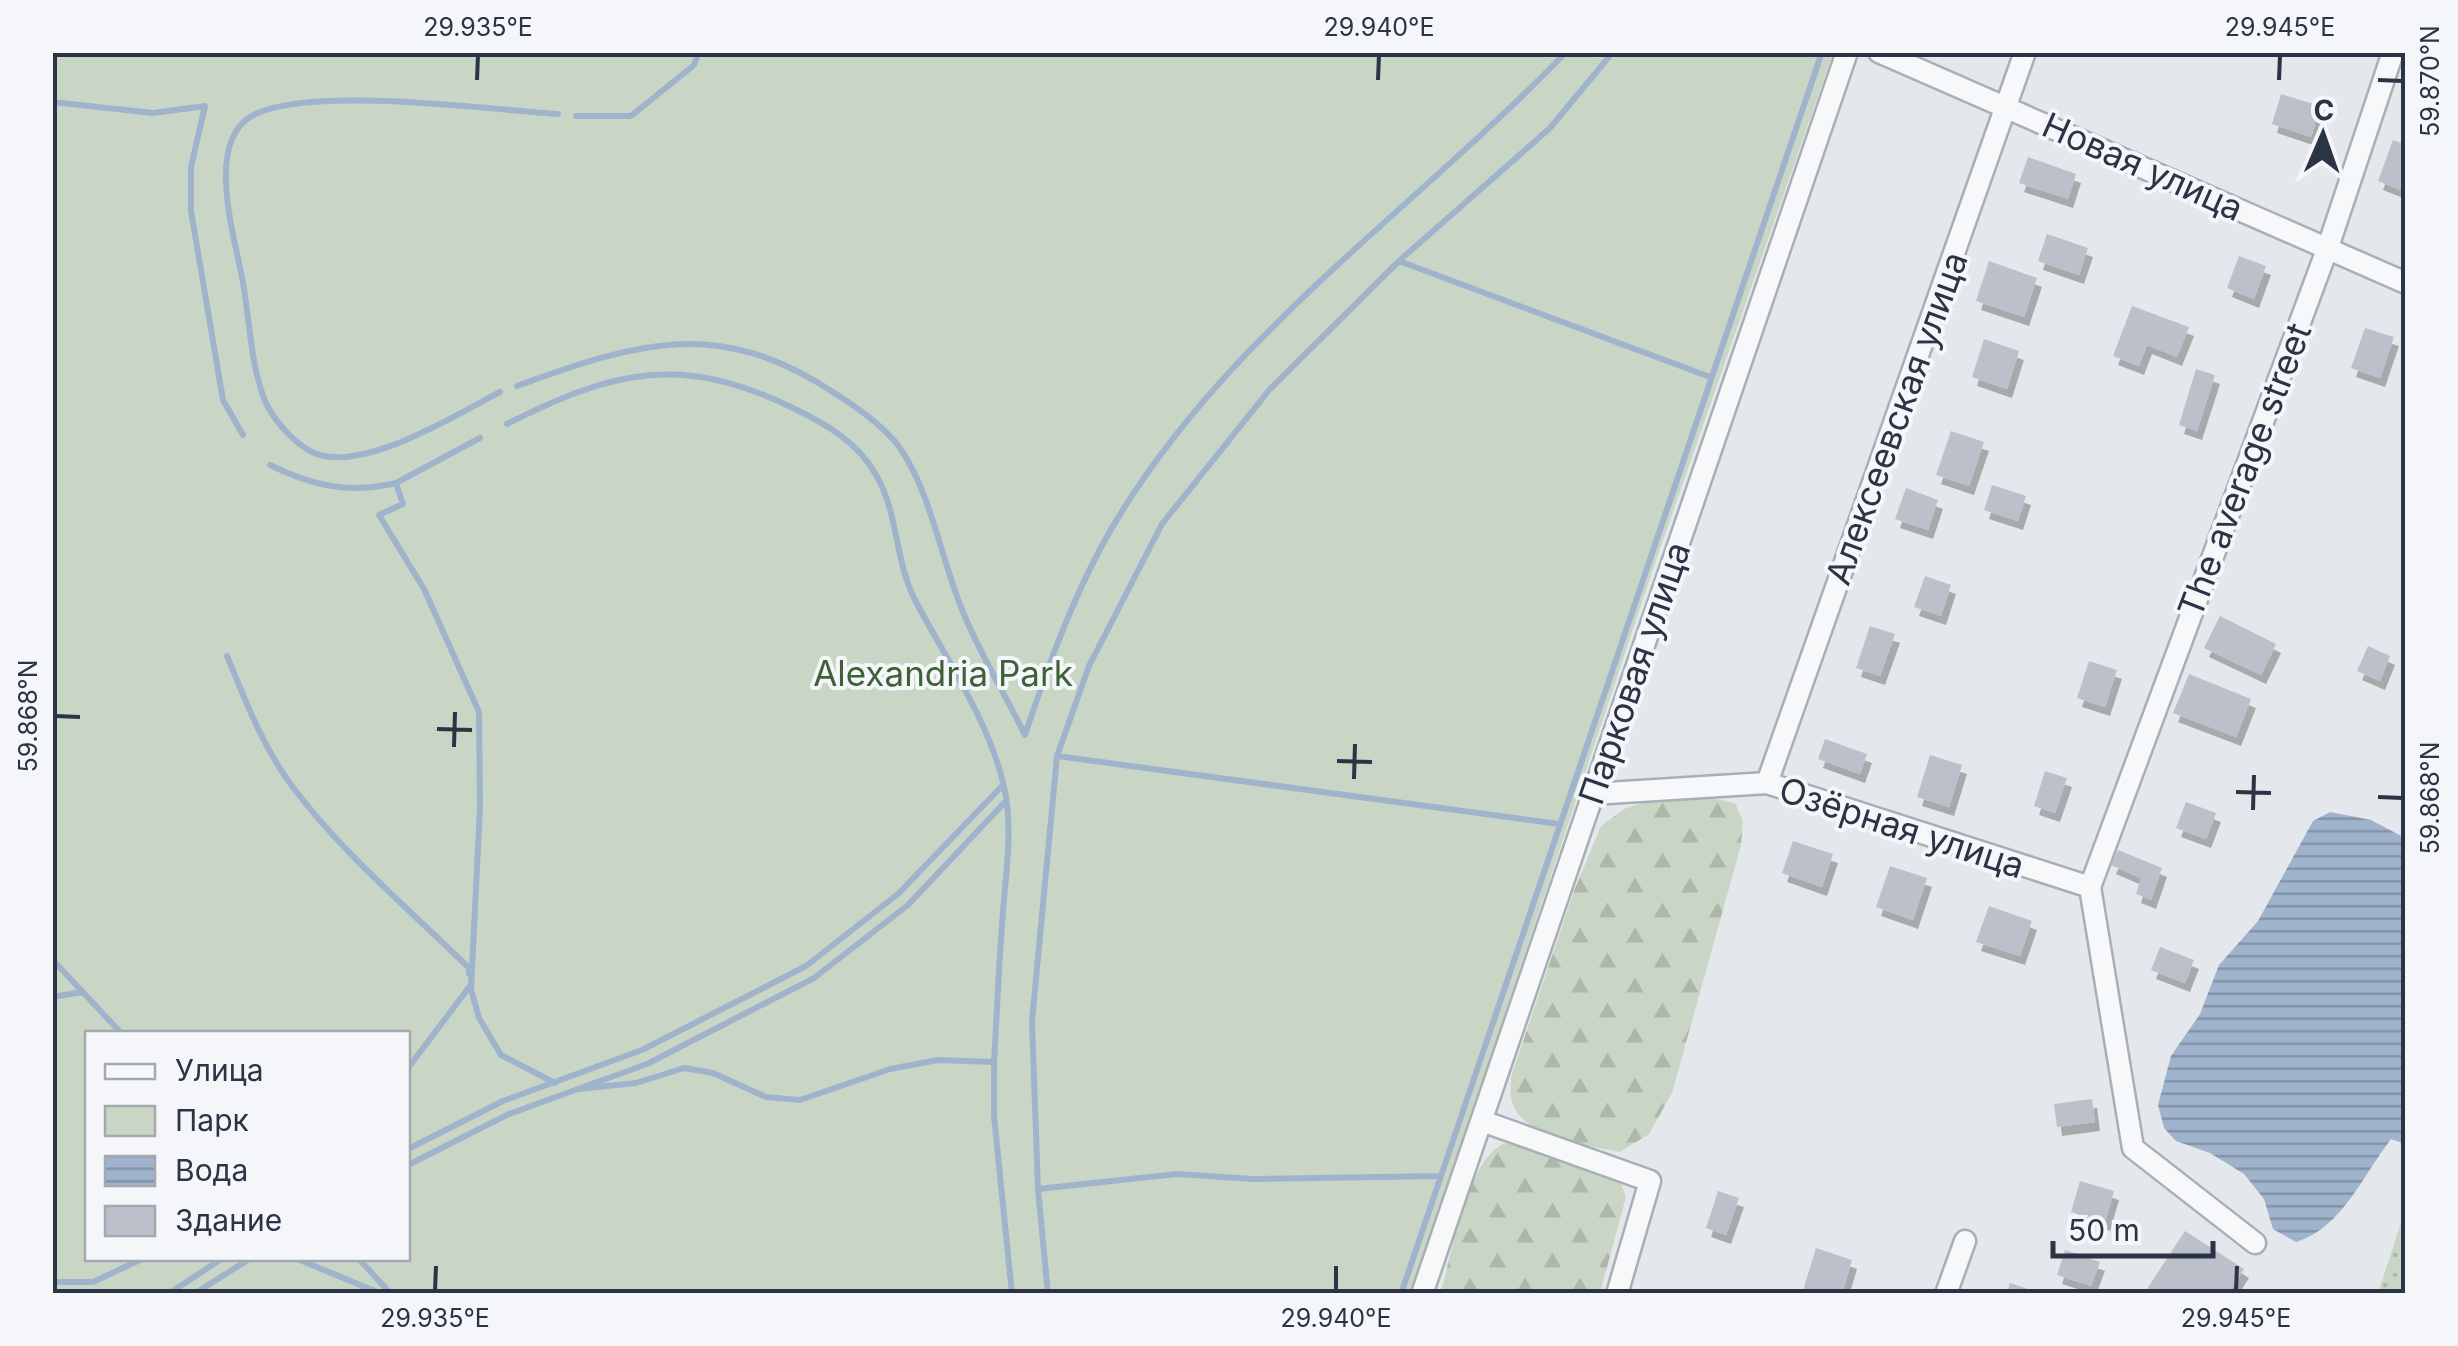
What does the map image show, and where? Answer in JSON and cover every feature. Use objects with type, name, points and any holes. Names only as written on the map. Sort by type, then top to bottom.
[{"type":"street","name":"Парковая улица","points":[[1422,1294],[1847,52]]},
{"type":"street","name":"Новая улица","points":[[1879,52],[2406,284]]},
{"type":"street","name":"Алексеевская улица","points":[[1767,783],[2026,52]]},
{"type":"street","name":"The average street","points":[[2090,887],[2328,248],[2394,52]]},
{"type":"street","name":"Озёрная улица","points":[[1592,794],[1767,783],[2090,887]]},
{"type":"street","points":[[2090,887],[2133,1148],[2255,1243]]},
{"type":"street","points":[[1482,1122],[1650,1181],[1616,1294]]},
{"type":"street","points":[[1946,1294],[1965,1241]]},
{"type":"green space","name":"Alexandria Park","points":[[52,53],[1833,53],[1654,566],[1412,1293],[53,1293]]},
{"type":"green space","points":[[1703,796],[1735,803],[1743,821],[1741,845],[1672,1093],[1649,1134],[1620,1152],[1542,1132],[1518,1114],[1511,1099],[1511,1077],[1574,891],[1601,826],[1626,808],[1655,799]]},
{"type":"green space","points":[[1505,1143],[1533,1149],[1621,1184],[1626,1197],[1600,1293],[1440,1294],[1471,1187],[1480,1168]]},
{"type":"green space","points":[[2405,1211],[2405,1293],[2378,1293]]},
{"type":"water","points":[[2330,812],[2371,820],[2405,838],[2405,1144],[2391,1139],[2339,1213],[2312,1235],[2296,1242],[2273,1229],[2264,1199],[2244,1174],[2210,1153],[2176,1141],[2164,1128],[2158,1105],[2171,1056],[2200,1014],[2219,965],[2258,921],[2313,821]]},
{"type":"building","points":[[2281,94],[2320,106],[2311,137],[2272,124]]},
{"type":"building","points":[[2393,140],[2406,145],[2406,192],[2378,181]]},
{"type":"building","points":[[2028,157],[2076,174],[2068,199],[2019,183]]},
{"type":"building","points":[[2047,234],[2088,248],[2079,275],[2038,261]]},
{"type":"building","points":[[2239,256],[2266,266],[2254,299],[2227,288]]},
{"type":"building","points":[[1989,261],[2037,278],[2024,317],[1976,301]]},
{"type":"building","points":[[2132,306],[2189,327],[2177,357],[2147,345],[2139,366],[2113,356]]},
{"type":"building","points":[[2365,328],[2394,337],[2380,378],[2351,368]]},
{"type":"building","points":[[1984,339],[2019,351],[2007,389],[1972,377]]},
{"type":"building","points":[[2196,369],[2215,375],[2197,431],[2179,425]]},
{"type":"building","points":[[1951,431],[1984,442],[1969,486],[1936,475]]},
{"type":"building","points":[[1992,485],[2026,496],[2018,521],[1984,510]]},
{"type":"building","points":[[1906,488],[1938,500],[1928,530],[1895,519]]},
{"type":"building","points":[[1925,576],[1951,585],[1941,616],[1914,607]]},
{"type":"building","points":[[2220,616],[2276,644],[2261,675],[2204,648]]},
{"type":"building","points":[[1870,626],[1895,634],[1880,676],[1856,668]]},
{"type":"building","points":[[2368,646],[2390,656],[2380,681],[2357,671]]},
{"type":"building","points":[[2089,661],[2117,670],[2105,707],[2077,698]]},
{"type":"building","points":[[2189,674],[2251,699],[2236,737],[2173,713]]},
{"type":"building","points":[[1825,739],[1867,754],[1860,774],[1818,759]]},
{"type":"building","points":[[1930,755],[1962,765],[1949,807],[1917,797]]},
{"type":"building","points":[[2045,771],[2067,778],[2055,813],[2034,806]]},
{"type":"building","points":[[2186,802],[2216,813],[2206,839],[2176,828]]},
{"type":"building","points":[[1793,841],[1833,854],[1822,887],[1782,873]]},
{"type":"building","points":[[2118,850],[2162,868],[2151,900],[2136,894],[2141,878],[2111,865]]},
{"type":"building","points":[[1890,866],[1927,878],[1913,920],[1876,907]]},
{"type":"building","points":[[1989,906],[2032,921],[2020,956],[1976,942]]},
{"type":"building","points":[[2160,947],[2194,960],[2185,983],[2151,970]]},
{"type":"building","points":[[2092,1099],[2095,1122],[2057,1127],[2054,1104]]},
{"type":"building","points":[[2080,1181],[2114,1191],[2105,1222],[2071,1212]]},
{"type":"building","points":[[1718,1191],[1739,1198],[1726,1235],[1706,1228]]},
{"type":"building","points":[[2185,1231],[2244,1269],[2228,1294],[2155,1294],[2147,1289]]},
{"type":"building","points":[[1816,1248],[1852,1260],[1842,1294],[1802,1294]]},
{"type":"building","points":[[2065,1250],[2100,1262],[2091,1286],[2057,1275]]},
{"type":"building","points":[[2010,1283],[2040,1293],[2040,1294],[2007,1294]]},
{"type":"waterway","points":[[576,116],[631,116],[694,65],[699,52]]},
{"type":"waterway","points":[[517,386],[641,349],[678,344],[716,346],[754,354],[794,369],[853,405],[886,432],[911,466],[963,612],[1025,735],[1058,642],[1099,551],[1144,478],[1196,410],[1315,286],[1566,52]]},
{"type":"waterway","points":[[1613,52],[1550,128],[1399,261],[1710,377]]},
{"type":"waterway","points":[[1401,1294],[1822,52]]},
{"type":"waterway","points":[[52,102],[153,113],[205,106],[191,167],[191,211],[223,400],[243,435]]},
{"type":"waterway","points":[[500,392],[433,428],[379,450],[330,457],[296,442],[268,408],[257,374],[227,198],[228,150],[236,131],[250,117],[275,107],[311,102],[399,102],[558,114]]},
{"type":"waterway","points":[[1399,261],[1270,389],[1162,524],[1089,666],[1057,756],[1559,824]]},
{"type":"waterway","points":[[507,424],[546,405],[616,381],[649,375],[683,375],[718,380],[755,392],[807,415],[841,436],[861,453],[883,489],[908,583],[991,745],[1008,811],[994,1062],[938,1060],[890,1069],[800,1100],[766,1097],[713,1073],[684,1068],[636,1083],[578,1089]]},
{"type":"waterway","points":[[480,438],[396,483],[403,504],[379,515],[424,589],[479,712],[480,808],[471,989],[479,1018],[501,1055],[555,1083]]},
{"type":"waterway","points":[[270,465],[332,486],[363,488],[396,483]]},
{"type":"waterway","points":[[227,656],[263,739],[292,786],[354,857],[469,968],[469,974]]},
{"type":"waterway","points":[[1038,1189],[1032,1021],[1057,756]]},
{"type":"waterway","points":[[410,1148],[503,1101],[642,1050],[806,966],[898,894],[1003,785]]},
{"type":"waterway","points":[[410,1164],[509,1114],[647,1064],[814,978],[908,905],[1005,802]]},
{"type":"waterway","points":[[52,959],[119,1031]]},
{"type":"waterway","points":[[410,1065],[470,986]]},
{"type":"waterway","points":[[52,997],[83,992]]},
{"type":"waterway","points":[[994,1062],[994,1116],[1012,1294]]},
{"type":"waterway","points":[[1048,1294],[1038,1189],[1177,1174],[1253,1179],[1440,1176]]},
{"type":"waterway","points":[[52,1282],[93,1282],[138,1261]]},
{"type":"waterway","points":[[168,1294],[218,1261]]},
{"type":"waterway","points":[[194,1294],[246,1261]]},
{"type":"waterway","points":[[302,1261],[382,1294]]},
{"type":"waterway","points":[[361,1261],[391,1294]]}]
